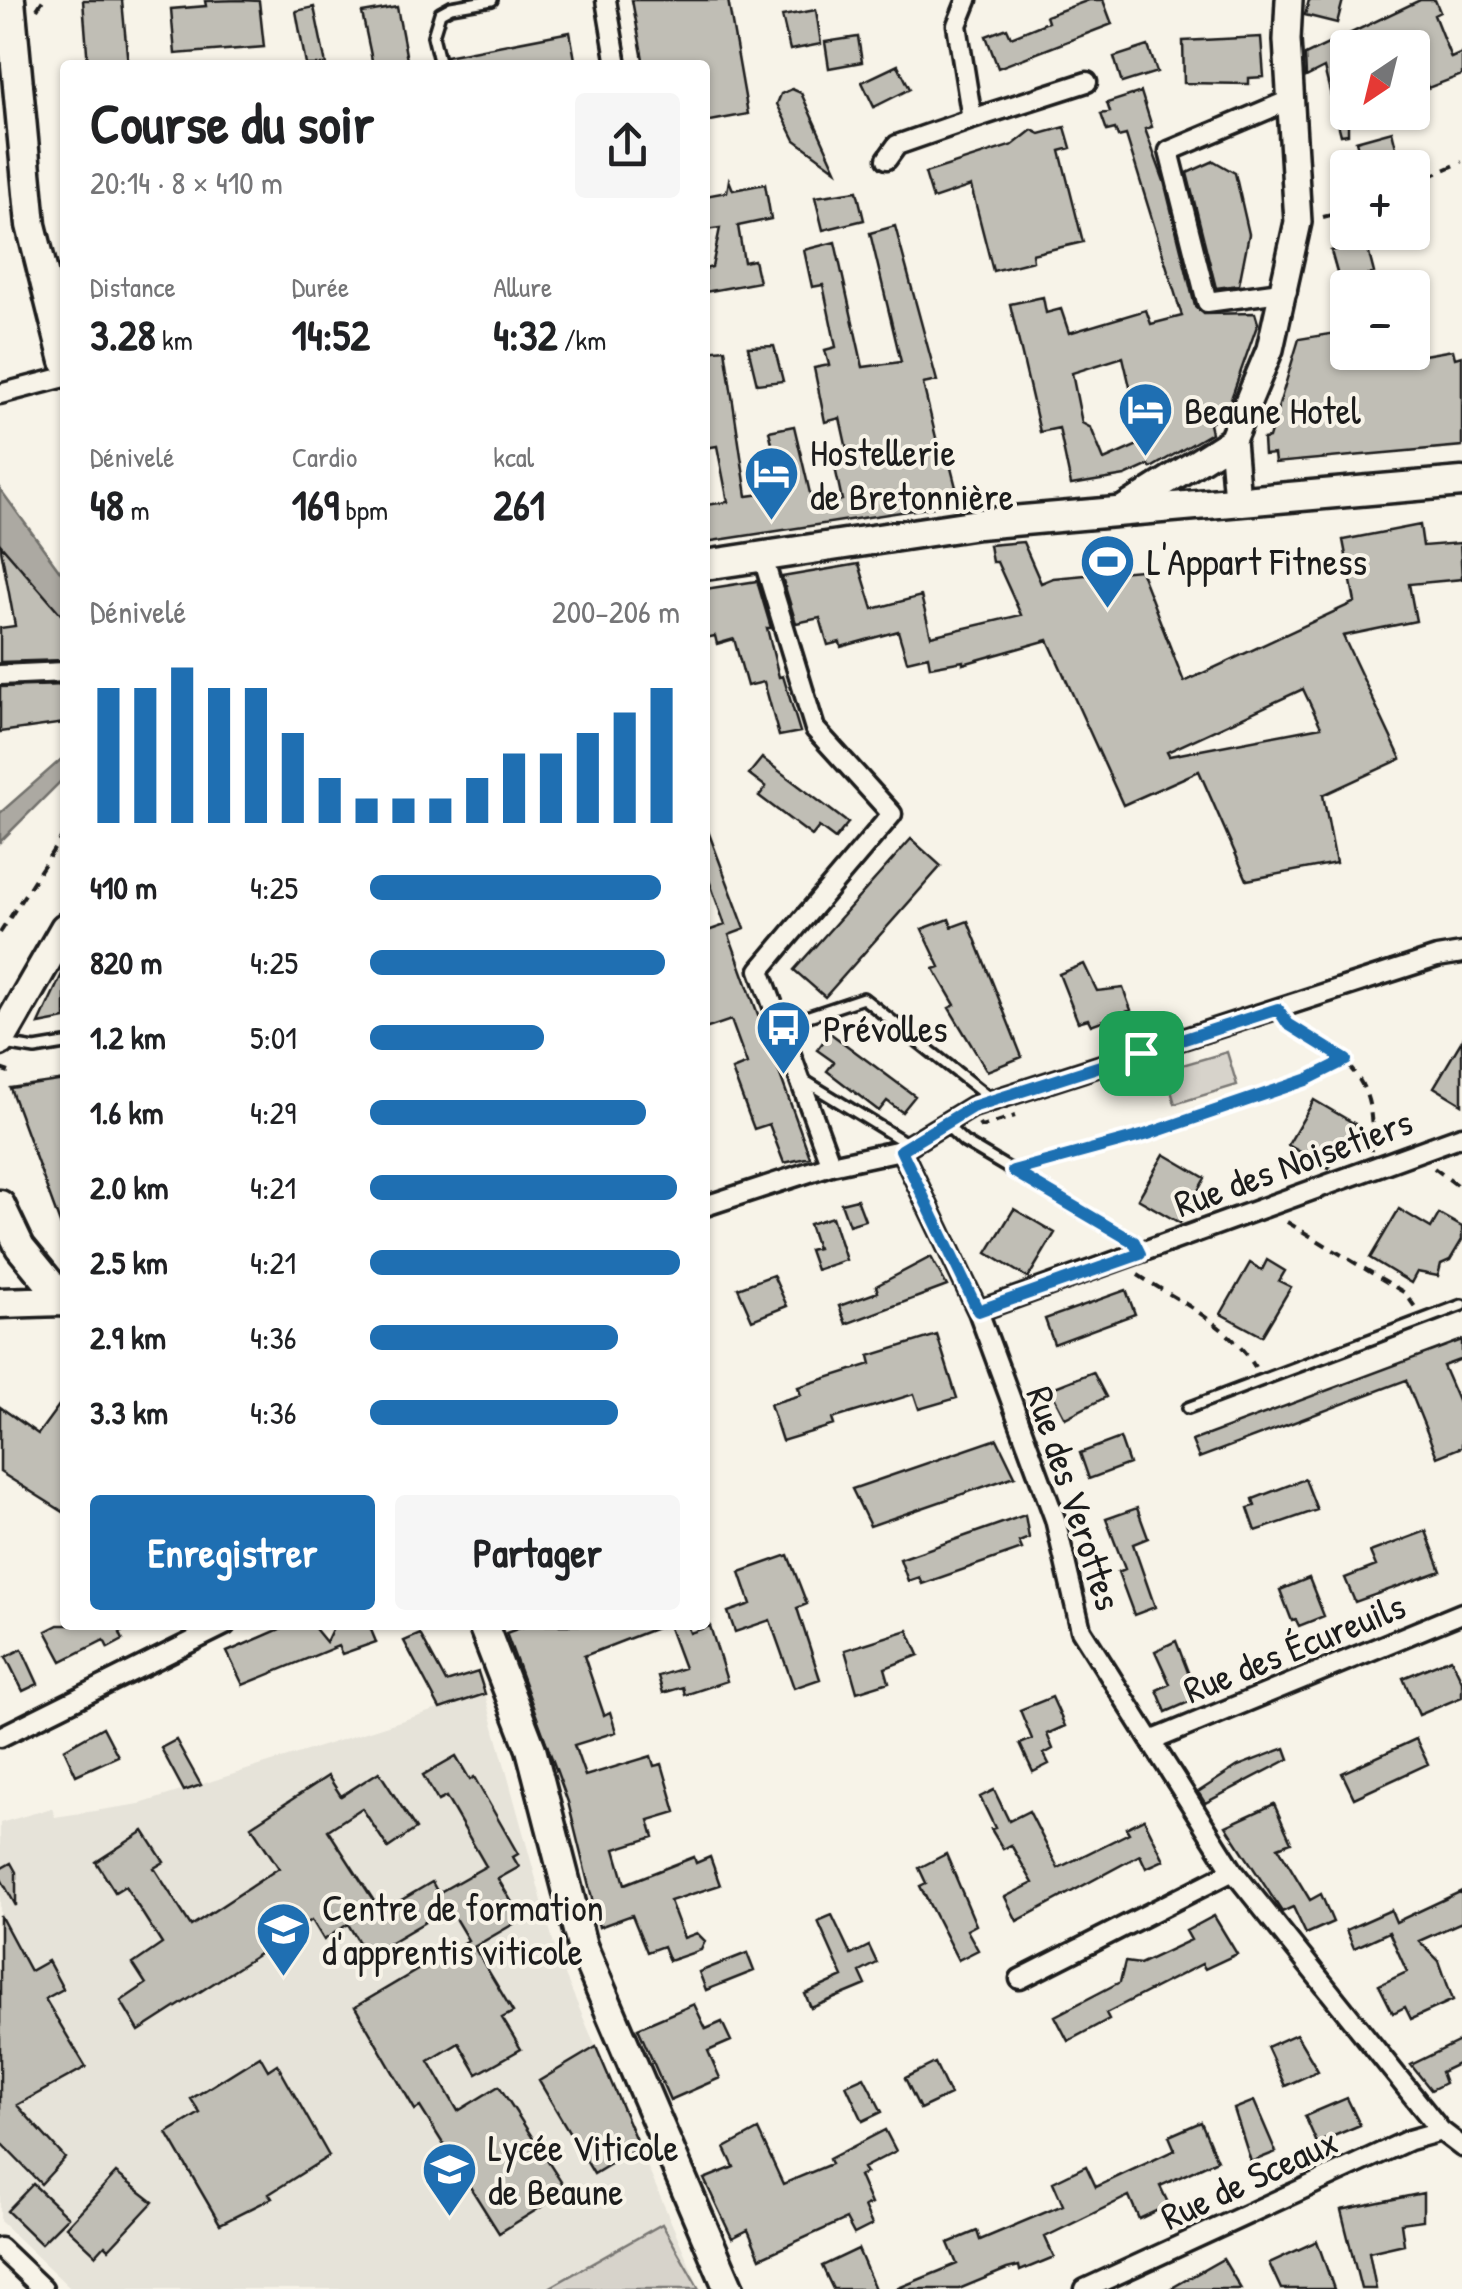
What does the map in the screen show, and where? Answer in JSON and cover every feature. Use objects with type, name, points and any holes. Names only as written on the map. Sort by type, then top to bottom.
[{"type":"main road","points":[[1237,500],[1232,440],[1262,376],[1287,291],[1298,222],[1290,100],[1289,0]]},
{"type":"main road","points":[[12,1],[31,225],[60,341]]},
{"type":"main road","points":[[1126,508],[1232,440]]},
{"type":"main road","points":[[710,564],[978,524],[1126,508],[1462,482]]},
{"type":"main road","points":[[0,1042],[60,937]]},
{"type":"main road","points":[[0,1206],[20,1248],[60,1296]]},
{"type":"main road","points":[[0,1303],[60,1301]]},
{"type":"main road","points":[[485,1630],[531,1750],[582,1946],[730,2289]]},
{"type":"street","points":[[606,0],[616,60]]},
{"type":"street","points":[[967,0],[957,25],[972,119]]},
{"type":"street","points":[[886,158],[897,145],[1087,82]]},
{"type":"street","points":[[1287,291],[1206,302],[1169,151],[1290,100]]},
{"type":"street","points":[[0,394],[60,377]]},
{"type":"street","points":[[764,558],[815,728],[892,814],[760,970],[794,1074],[831,1165]]},
{"type":"street","points":[[0,675],[60,672]]},
{"type":"street","points":[[710,1200],[906,1147],[992,1100],[1462,952]]},
{"type":"street","name":"Rue des Noisetiers","points":[[978,1311],[1462,1136]]},
{"type":"street","name":"Rue des Verottes","points":[[906,1147],[978,1311],[1055,1519],[1082,1630],[1233,1870],[1441,2131],[1462,2147]]},
{"type":"street","name":"Rue des Écureuils","points":[[1151,1741],[1462,1613]]},
{"type":"street","points":[[0,1736],[215,1630]]},
{"type":"street","points":[[1020,1979],[1233,1870]]},
{"type":"street","name":"Rue de Sceaux","points":[[1086,2289],[1409,2140],[1441,2131]]},
{"type":"street","points":[[0,2248],[43,2289]]},
{"type":"lane","points":[[439,60],[433,36],[440,13],[451,7],[492,0]]},
{"type":"lane","points":[[784,1040],[806,1017],[863,998],[992,1100]]},
{"type":"lane","points":[[0,1042],[35,1049],[60,1045]]},
{"type":"lane","points":[[794,1074],[906,1147]]},
{"type":"lane","points":[[946,1125],[953,1135],[1134,1242],[1132,1256]]},
{"type":"lane","points":[[1188,1408],[1462,1305]]},
{"type":"path","points":[[1430,176],[1462,162]]},
{"type":"path","points":[[0,932],[60,840]]},
{"type":"path","points":[[1278,1009],[1288,1024],[1346,1060],[1371,1102],[1374,1166]]},
{"type":"path","points":[[1013,1171],[1145,1135],[1306,1080],[1346,1060]]},
{"type":"path","points":[[0,1069],[8,1072]]},
{"type":"path","points":[[1424,1148],[1432,1167],[1462,1189]]},
{"type":"path","points":[[1272,1203],[1280,1218],[1405,1293],[1420,1320]]},
{"type":"path","points":[[1132,1256],[1129,1270],[1208,1319],[1245,1350],[1262,1380]]},
{"type":"shaded area","points":[[0,489],[60,571],[60,614],[0,544]]},
{"type":"shaded area","points":[[60,760],[60,782],[0,842],[0,813]]},
{"type":"shaded area","points":[[1227,1052],[1237,1085],[1175,1104],[1165,1070]]},
{"type":"shaded area","name":"Centre de formation d'apprentis viticole","points":[[485,1694],[558,1959],[700,2289],[71,2289],[0,2221],[0,1823],[52,1808],[55,1817],[140,1804]]},
{"type":"shaded area","points":[[662,2224],[699,2289],[547,2289]]},
{"type":"building","points":[[83,0],[122,0],[128,60],[88,60]]},
{"type":"building","points":[[632,0],[728,0],[748,114],[710,121],[710,60],[643,60]]},
{"type":"building","points":[[1089,0],[1103,0],[1112,24],[998,68],[986,36],[1007,28],[1011,37],[1048,22],[1046,16]]},
{"type":"building","points":[[1309,0],[1343,0],[1337,23],[1305,15]]},
{"type":"building","points":[[1420,0],[1435,0],[1440,12],[1434,15],[1451,58],[1462,53],[1462,75],[1430,87],[1430,30],[1357,30]]},
{"type":"building","points":[[205,1],[259,1],[264,47],[175,54],[171,9],[206,6]]},
{"type":"building","points":[[314,7],[325,60],[305,60],[296,11]]},
{"type":"building","points":[[397,7],[407,60],[372,60],[362,13]]},
{"type":"building","points":[[816,10],[821,44],[790,50],[782,16]]},
{"type":"building","points":[[570,32],[575,60],[447,60],[446,56]]},
{"type":"building","points":[[858,37],[862,62],[829,68],[825,42]]},
{"type":"building","points":[[1261,37],[1264,77],[1249,78],[1249,84],[1184,83],[1183,41]]},
{"type":"building","points":[[1330,43],[1330,92],[1324,68],[1306,77],[1305,55]]},
{"type":"building","points":[[1148,46],[1157,72],[1122,83],[1114,57]]},
{"type":"building","points":[[898,65],[910,89],[874,107],[862,82]]},
{"type":"building","points":[[792,89],[801,93],[836,170],[795,140],[777,104],[781,94]]},
{"type":"building","points":[[1141,92],[1152,127],[1145,129],[1164,181],[1195,306],[1204,314],[1255,313],[1258,323],[1226,413],[1209,424],[1211,433],[1151,468],[1149,465],[1125,476],[1071,485],[1059,428],[1040,432],[1010,304],[1043,297],[1046,313],[1061,309],[1069,333],[1146,310],[1151,324],[1182,316],[1126,135],[1118,137],[1115,129],[1107,131],[1101,114],[1110,112],[1107,103]],"holes":[[[1123,357],[1138,421],[1134,423],[1138,445],[1104,460],[1091,428],[1082,423],[1072,373]]]},
{"type":"building","points":[[1065,127],[1071,148],[1060,151],[1083,242],[1032,254],[1033,261],[993,271],[971,186],[933,199],[925,173],[1013,145],[1032,130],[1040,134]]},
{"type":"building","points":[[1392,131],[1397,150],[1358,150],[1356,141]]},
{"type":"building","points":[[1214,161],[1235,173],[1249,234],[1239,285],[1216,288],[1187,173]]},
{"type":"building","points":[[729,180],[733,190],[765,184],[771,219],[738,226],[744,262],[754,260],[759,282],[710,291],[710,268],[720,228],[710,229],[710,195],[727,192]]},
{"type":"building","points":[[857,191],[864,220],[823,230],[815,197]]},
{"type":"building","points":[[895,226],[937,381],[923,384],[938,446],[944,465],[950,464],[960,503],[710,541],[710,504],[728,502],[717,446],[710,447],[710,350],[725,349],[747,496],[784,491],[769,431],[794,426],[813,506],[842,500],[833,458],[848,454],[840,418],[825,422],[814,368],[829,365],[825,350],[836,347],[823,285],[812,287],[804,250],[835,242],[863,367],[901,362],[870,233]]},
{"type":"building","points":[[1368,250],[1373,270],[1336,270],[1331,251]]},
{"type":"building","points":[[1330,334],[1330,370],[1430,370],[1430,354],[1453,350],[1455,358],[1462,356],[1462,446],[1275,463],[1274,454],[1264,455],[1263,439],[1269,438],[1299,339]]},
{"type":"building","points":[[774,346],[783,381],[757,384],[748,347]]},
{"type":"building","points":[[1420,525],[1423,546],[1460,543],[1462,579],[1409,584],[1416,621],[1343,636],[1401,759],[1323,795],[1336,863],[1247,880],[1199,771],[1123,805],[1048,640],[963,664],[930,667],[928,656],[907,661],[898,631],[841,647],[840,642],[828,645],[820,618],[796,623],[782,577],[859,564],[873,609],[921,596],[931,636],[1021,615],[997,562],[992,562],[989,545],[1023,542],[1041,583],[1053,578],[1140,570],[1184,682],[1355,602],[1343,540]],"holes":[[[1303,689],[1321,727],[1169,756],[1167,752]]]},
{"type":"building","points":[[0,544],[60,613],[60,660],[0,662],[0,628],[15,626]]},
{"type":"building","points":[[757,581],[771,628],[767,628],[779,677],[783,676],[800,732],[779,736],[764,682],[747,686],[734,639],[717,644],[715,636],[710,637],[710,588]]},
{"type":"building","points":[[60,685],[60,724],[0,732],[0,687]]},
{"type":"building","points":[[762,758],[848,823],[835,839],[819,827],[812,836],[759,796],[766,787],[749,774]]},
{"type":"building","points":[[710,836],[745,929],[729,935],[810,1157],[784,1163],[769,1124],[754,1129],[732,1070],[747,1064],[731,1020],[710,1027],[710,930],[725,925],[710,883]]},
{"type":"building","points":[[911,839],[941,866],[825,997],[794,970]]},
{"type":"building","points":[[949,919],[952,927],[968,921],[1022,1057],[987,1071],[949,1008],[955,1005],[934,969],[940,967],[922,929]]},
{"type":"building","points":[[1084,964],[1097,991],[1123,988],[1131,1010],[1091,1025],[1088,1019],[1078,1022],[1059,974]]},
{"type":"building","points":[[60,979],[60,1020],[39,1024]]},
{"type":"building","points":[[830,1033],[915,1096],[902,1112],[887,1101],[879,1111],[827,1071],[834,1062],[817,1050]]},
{"type":"building","points":[[1462,1040],[1462,1104],[1434,1087]]},
{"type":"building","points":[[60,1081],[60,1224],[10,1088]]},
{"type":"building","points":[[1314,1100],[1355,1124],[1329,1168],[1288,1145]]},
{"type":"building","points":[[1164,1154],[1205,1178],[1180,1223],[1138,1199]]},
{"type":"building","points":[[857,1199],[865,1220],[849,1225],[841,1203]]},
{"type":"building","points":[[1014,1209],[1055,1233],[1028,1278],[987,1253]]},
{"type":"building","points":[[1399,1209],[1431,1228],[1439,1214],[1462,1227],[1462,1240],[1450,1260],[1441,1264],[1438,1276],[1417,1272],[1411,1283],[1370,1258]]},
{"type":"building","points":[[832,1217],[846,1260],[816,1270],[809,1250],[817,1248],[809,1224]]},
{"type":"building","points":[[931,1257],[947,1286],[846,1324],[839,1306],[878,1292],[876,1286]]},
{"type":"building","points":[[1267,1260],[1285,1271],[1279,1281],[1291,1287],[1262,1336],[1221,1314],[1250,1263],[1262,1270]]},
{"type":"building","points":[[773,1275],[787,1306],[752,1320],[738,1288]]},
{"type":"building","points":[[1126,1290],[1135,1314],[1054,1344],[1045,1319]]},
{"type":"building","points":[[937,1335],[957,1398],[919,1409],[914,1394],[832,1419],[834,1425],[782,1441],[770,1404],[801,1395],[798,1387],[871,1364],[869,1356]]},
{"type":"building","points":[[1462,1340],[1462,1359],[1443,1366],[1462,1410],[1462,1447],[1437,1457],[1406,1380],[1199,1458],[1192,1441]]},
{"type":"building","points":[[1093,1372],[1106,1397],[1065,1418],[1050,1389]]},
{"type":"building","points":[[60,1404],[60,1510],[0,1472],[0,1407],[38,1434]]},
{"type":"building","points":[[1120,1438],[1129,1464],[1089,1479],[1080,1453]]},
{"type":"building","points":[[997,1439],[1015,1476],[870,1526],[852,1489]]},
{"type":"building","points":[[1305,1479],[1317,1510],[1256,1531],[1248,1508],[1255,1506],[1253,1499]]},
{"type":"building","points":[[1137,1508],[1148,1538],[1133,1544],[1155,1607],[1134,1615],[1118,1572],[1125,1569],[1106,1519]]},
{"type":"building","points":[[1025,1515],[1029,1538],[1019,1542],[1022,1549],[922,1584],[919,1577],[908,1581],[900,1559]]},
{"type":"building","points":[[1426,1531],[1441,1571],[1355,1602],[1345,1578],[1376,1566],[1370,1552]]},
{"type":"building","points":[[788,1555],[807,1604],[797,1608],[820,1679],[794,1688],[770,1620],[735,1632],[728,1612],[751,1604],[740,1572]]},
{"type":"building","points":[[1309,1578],[1324,1616],[1299,1626],[1296,1620],[1292,1621],[1280,1590]]},
{"type":"building","points":[[58,1625],[60,1630],[126,1630],[120,1633],[123,1640],[108,1648],[104,1640],[62,1661],[46,1631]]},
{"type":"building","points":[[710,1626],[727,1681],[685,1695],[683,1687],[663,1693],[658,1676],[684,1668],[670,1630],[690,1633],[710,1630]]},
{"type":"building","points":[[278,1630],[316,1630],[326,1642],[332,1630],[371,1630],[376,1642],[342,1654],[338,1646],[243,1685],[227,1652]]},
{"type":"building","points":[[651,1630],[584,1656],[604,1715],[610,1712],[616,1732],[574,1745],[585,1776],[651,1756],[654,1766],[662,1764],[676,1812],[649,1820],[654,1837],[615,1849],[625,1884],[694,1857],[696,1863],[710,1857],[720,1885],[670,1901],[684,1938],[697,1933],[705,1941],[701,1950],[669,1961],[663,1946],[647,1952],[632,1915],[599,1927],[568,1802],[506,1633]]},
{"type":"building","points":[[908,1630],[919,1655],[885,1668],[889,1682],[857,1692],[845,1650]]},
{"type":"building","points":[[420,1634],[446,1682],[478,1672],[485,1694],[440,1709],[404,1641]]},
{"type":"building","points":[[1176,1641],[1198,1698],[1166,1712],[1157,1690],[1170,1684],[1155,1651]]},
{"type":"building","points":[[22,1649],[38,1684],[23,1691],[6,1657]]},
{"type":"building","points":[[1451,1658],[1462,1681],[1462,1697],[1419,1715],[1403,1678]]},
{"type":"building","points":[[1052,1697],[1065,1726],[1047,1734],[1053,1749],[1044,1754],[1049,1764],[1033,1772],[1020,1744],[1032,1739],[1020,1710]]},
{"type":"building","points":[[103,1727],[118,1756],[76,1775],[64,1749]]},
{"type":"building","points":[[1416,1739],[1428,1764],[1354,1798],[1342,1773]]},
{"type":"building","points":[[176,1740],[201,1785],[184,1791],[161,1748]]},
{"type":"building","points":[[1285,1748],[1289,1759],[1205,1803],[1198,1792],[1238,1766]]},
{"type":"building","points":[[456,1756],[470,1780],[474,1777],[518,1854],[513,1857],[519,1867],[498,1879],[522,1919],[474,1947],[513,2012],[502,2018],[521,2049],[477,2074],[459,2043],[429,2061],[458,2111],[499,2086],[567,2191],[499,2233],[420,2107],[415,2110],[355,2007],[468,1940],[449,1908],[367,1956],[348,1924],[324,1940],[312,1920],[139,2031],[121,2001],[146,1984],[133,1964],[162,1944],[125,1886],[115,1892],[96,1862],[144,1831],[164,1862],[154,1868],[191,1926],[279,1868],[251,1826],[328,1776],[341,1796],[379,1772],[416,1829],[388,1848],[362,1808],[328,1830],[381,1912],[432,1882],[438,1893],[486,1866],[446,1797],[438,1801],[423,1775]]},
{"type":"building","points":[[994,1790],[1009,1821],[1029,1811],[1058,1868],[1129,1833],[1126,1828],[1144,1819],[1164,1860],[1146,1868],[1140,1855],[1017,1921],[1005,1897],[1033,1883],[1011,1845],[1003,1849],[991,1829],[995,1828],[980,1797]]},
{"type":"building","points":[[1274,1804],[1291,1842],[1278,1847],[1310,1900],[1321,1894],[1333,1922],[1306,1934],[1293,1907],[1282,1912],[1226,1826]]},
{"type":"building","points":[[946,1854],[976,1925],[967,1930],[978,1950],[958,1960],[920,1886],[926,1883],[919,1868]]},
{"type":"building","points":[[11,1863],[16,1872],[16,1906],[0,1877],[0,1869]]},
{"type":"building","points":[[1462,1891],[1462,1922],[1419,1941],[1439,1961],[1453,2000],[1411,2019],[1405,2007],[1393,2013],[1379,1985],[1407,1972],[1389,1932],[1354,1948],[1346,1930],[1391,1910],[1396,1922]]},
{"type":"building","points":[[0,1915],[30,1971],[48,1961],[63,1989],[45,1999],[86,2067],[17,2105],[65,2158],[41,2184],[0,2142]]},
{"type":"building","points":[[832,1915],[851,1955],[869,1946],[877,1963],[860,1972],[866,1985],[811,2008],[805,1994],[843,1977],[818,1921]]},
{"type":"building","points":[[1214,1916],[1237,1954],[1205,1969],[1202,1964],[1106,2013],[1109,2019],[1068,2041],[1055,2016],[1120,1982],[1125,1962],[1140,1964],[1191,1940],[1186,1931]]},
{"type":"building","points":[[747,1953],[754,1971],[706,1990],[699,1972]]},
{"type":"building","points":[[694,2004],[706,2029],[722,2022],[731,2041],[708,2051],[720,2078],[670,2100],[638,2028]]},
{"type":"building","points":[[1296,2034],[1318,2071],[1285,2086],[1267,2047]]},
{"type":"building","points":[[1462,2040],[1462,2062],[1441,2072],[1445,2083],[1431,2090],[1411,2065]]},
{"type":"building","points":[[596,2047],[639,2147],[594,2174],[539,2081]]},
{"type":"building","points":[[260,2056],[268,2070],[277,2064],[329,2156],[269,2194],[272,2198],[220,2224],[167,2133],[200,2113],[191,2099]]},
{"type":"building","points":[[935,2063],[950,2095],[920,2109],[905,2078]]},
{"type":"building","points":[[864,2077],[882,2112],[863,2121],[846,2085]]},
{"type":"building","points":[[1347,2098],[1360,2125],[1317,2143],[1305,2116]]},
{"type":"building","points":[[1254,2101],[1276,2152],[1251,2162],[1234,2109]]},
{"type":"building","points":[[1201,2122],[1217,2160],[1160,2186],[1169,2205],[1139,2219],[1129,2196],[1045,2237],[1054,2257],[1020,2271],[1019,2266],[1007,2269],[959,2289],[896,2289],[957,2264],[948,2243],[977,2231],[980,2240],[1063,2205],[1053,2182],[1086,2166],[1096,2187],[1175,2150],[1169,2136]]},
{"type":"building","points":[[758,2130],[783,2184],[831,2164],[829,2159],[885,2130],[896,2151],[863,2168],[866,2173],[859,2176],[871,2204],[864,2207],[872,2225],[854,2234],[846,2219],[760,2258],[748,2230],[732,2238],[704,2179],[734,2167],[725,2148]]},
{"type":"building","points":[[116,2173],[153,2202],[109,2249],[105,2245],[96,2255],[66,2227]]},
{"type":"building","points":[[33,2184],[68,2217],[41,2244],[7,2211]]},
{"type":"building","points":[[1423,2193],[1423,2220],[1401,2223],[1404,2244],[1369,2252],[1376,2289],[1361,2289],[1341,2210]]},
{"type":"building","points":[[1317,2241],[1334,2289],[1281,2289],[1269,2263]]},
{"type":"building","points":[[858,2249],[875,2289],[833,2289],[822,2266]]},
{"type":"building","points":[[1223,2259],[1241,2289],[1170,2289]]},
{"type":"place","name":"Beaune Hotel","points":[[1145,459]]},
{"type":"place","name":"Hostellerie de Bretonnière","points":[[771,523]]},
{"type":"place","name":"L'Appart Fitness","points":[[1108,610]]},
{"type":"place","name":"Prévolles","points":[[784,1077]]},
{"type":"place","name":"Centre de formation d'apprentis viticole","points":[[283,1978]]},
{"type":"place","name":"Lycée Viticole de Beaune","points":[[449,2218]]},
{"type":"route","points":[[1278,1009],[1288,1024],[1346,1060],[1306,1080],[1145,1135],[1013,1171],[1134,1242],[1140,1254],[978,1311],[901,1150],[972,1107],[1141,1053],[1278,1009]]}]
